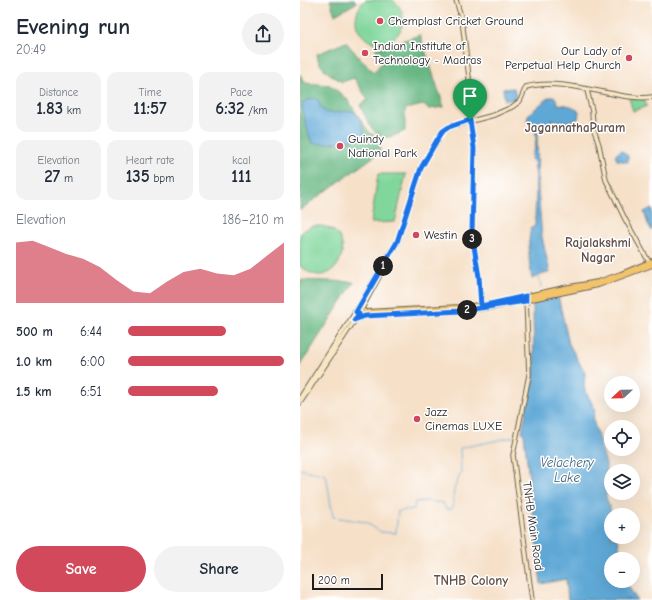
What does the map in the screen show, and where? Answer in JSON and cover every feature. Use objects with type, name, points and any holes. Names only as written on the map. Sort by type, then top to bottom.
[{"type":"main road","points":[[358,311],[366,312],[481,306],[598,282],[651,263]]},
{"type":"main road","points":[[354,320],[365,316],[461,311],[526,301],[598,285],[651,263]]},
{"type":"main road","points":[[358,311],[365,316]]},
{"type":"street","points":[[456,0],[462,20],[469,77],[470,120],[474,148],[472,234],[479,277],[481,306]]},
{"type":"street","points":[[300,398],[358,311],[397,242],[421,168],[443,131],[449,127],[470,120],[494,115],[512,107],[520,102],[526,88],[539,84],[554,84],[627,97],[652,97]]},
{"type":"street","points":[[587,90],[592,111],[593,127],[599,145],[606,180],[612,195],[651,263]]},
{"type":"street","name":"TNHB Main Road","points":[[526,296],[530,376],[513,455],[532,600]]},
{"type":"street","points":[[300,403],[354,320],[358,311]]},
{"type":"green space","points":[[330,0],[355,0],[356,3],[335,15]]},
{"type":"green space","name":"Chemplast Cricket Ground","points":[[366,0],[393,0],[401,9],[403,19],[401,28],[396,36],[389,41],[380,43],[371,42],[358,30],[356,23],[358,9]]},
{"type":"green space","points":[[420,35],[444,107],[429,109],[423,105],[405,109],[405,131],[391,137],[383,137],[374,131],[367,121],[360,105],[368,100],[354,78],[342,82],[322,67],[317,54],[346,42],[361,60],[374,72],[384,60],[375,49]]},
{"type":"green space","name":"Guindy National Park","points":[[300,74],[304,83],[330,85],[347,99],[369,132],[380,140],[380,152],[300,210]]},
{"type":"green space","points":[[629,98],[644,99],[647,106],[633,111]]},
{"type":"green space","points":[[378,174],[406,174],[395,222],[371,223]]},
{"type":"green space","points":[[312,226],[329,228],[338,235],[342,246],[341,258],[335,268],[326,274],[314,274],[300,266],[300,234]]},
{"type":"green space","points":[[300,280],[354,282],[300,366]]},
{"type":"water","points":[[514,88],[516,98],[505,101],[503,89]]},
{"type":"water","points":[[549,97],[555,97],[558,104],[567,105],[579,112],[578,119],[570,122],[552,120],[540,127],[537,139],[538,190],[542,237],[550,273],[544,273],[532,279],[529,260],[529,247],[531,228],[535,226],[536,176],[534,161],[531,159],[536,138],[533,125],[527,122],[528,115]]},
{"type":"water","points":[[315,98],[319,101],[321,108],[329,113],[351,111],[355,113],[360,121],[365,136],[361,139],[324,144],[312,143],[305,122],[302,106],[305,101]]},
{"type":"water","points":[[622,150],[628,156],[628,162],[617,160],[615,155]]},
{"type":"water","points":[[652,208],[652,231],[644,212]]},
{"type":"water","name":"Velachery Lake","points":[[558,296],[569,344],[585,373],[584,388],[595,409],[593,420],[606,464],[604,464],[604,500],[607,500],[610,508],[604,508],[604,544],[619,544],[620,552],[604,552],[604,588],[629,588],[637,600],[568,600],[566,579],[541,584],[524,435],[522,431],[534,375],[533,302]]},
{"type":"waterway","points":[[536,173],[536,196]]},
{"type":"waterway","points":[[539,275],[541,287]]},
{"type":"waterway","points":[[300,469],[326,475],[333,517],[365,522],[381,532],[396,533],[398,511],[414,509],[415,502],[426,501],[443,503],[446,509],[452,509],[454,489],[461,472],[460,448],[514,437]]},
{"type":"place","name":"Chemplast Cricket Ground","points":[[380,21]]},
{"type":"place","name":"Indian Institute of Technology - Madras","points":[[365,53]]},
{"type":"place","name":"Our Lady of Perpetual Help Church","points":[[629,58]]},
{"type":"place","name":"Guindy National Park","points":[[340,146]]},
{"type":"place","name":"Westin","points":[[416,235]]},
{"type":"place","name":"Jazz Cinemas LUXE","points":[[417,419]]},
{"type":"district","name":"JagannathaPuram","points":[[575,127]]},
{"type":"district","name":"Rajalakshmi Nagar","points":[[598,250]]},
{"type":"district","name":"TNHB Colony","points":[[471,580]]},
{"type":"route","points":[[470,120],[474,148],[472,242],[479,277],[481,306],[526,296],[526,301],[461,311],[365,316],[354,320],[359,314],[356,312],[358,308],[397,242],[421,168],[431,150],[443,131],[449,127],[470,120]]}]
